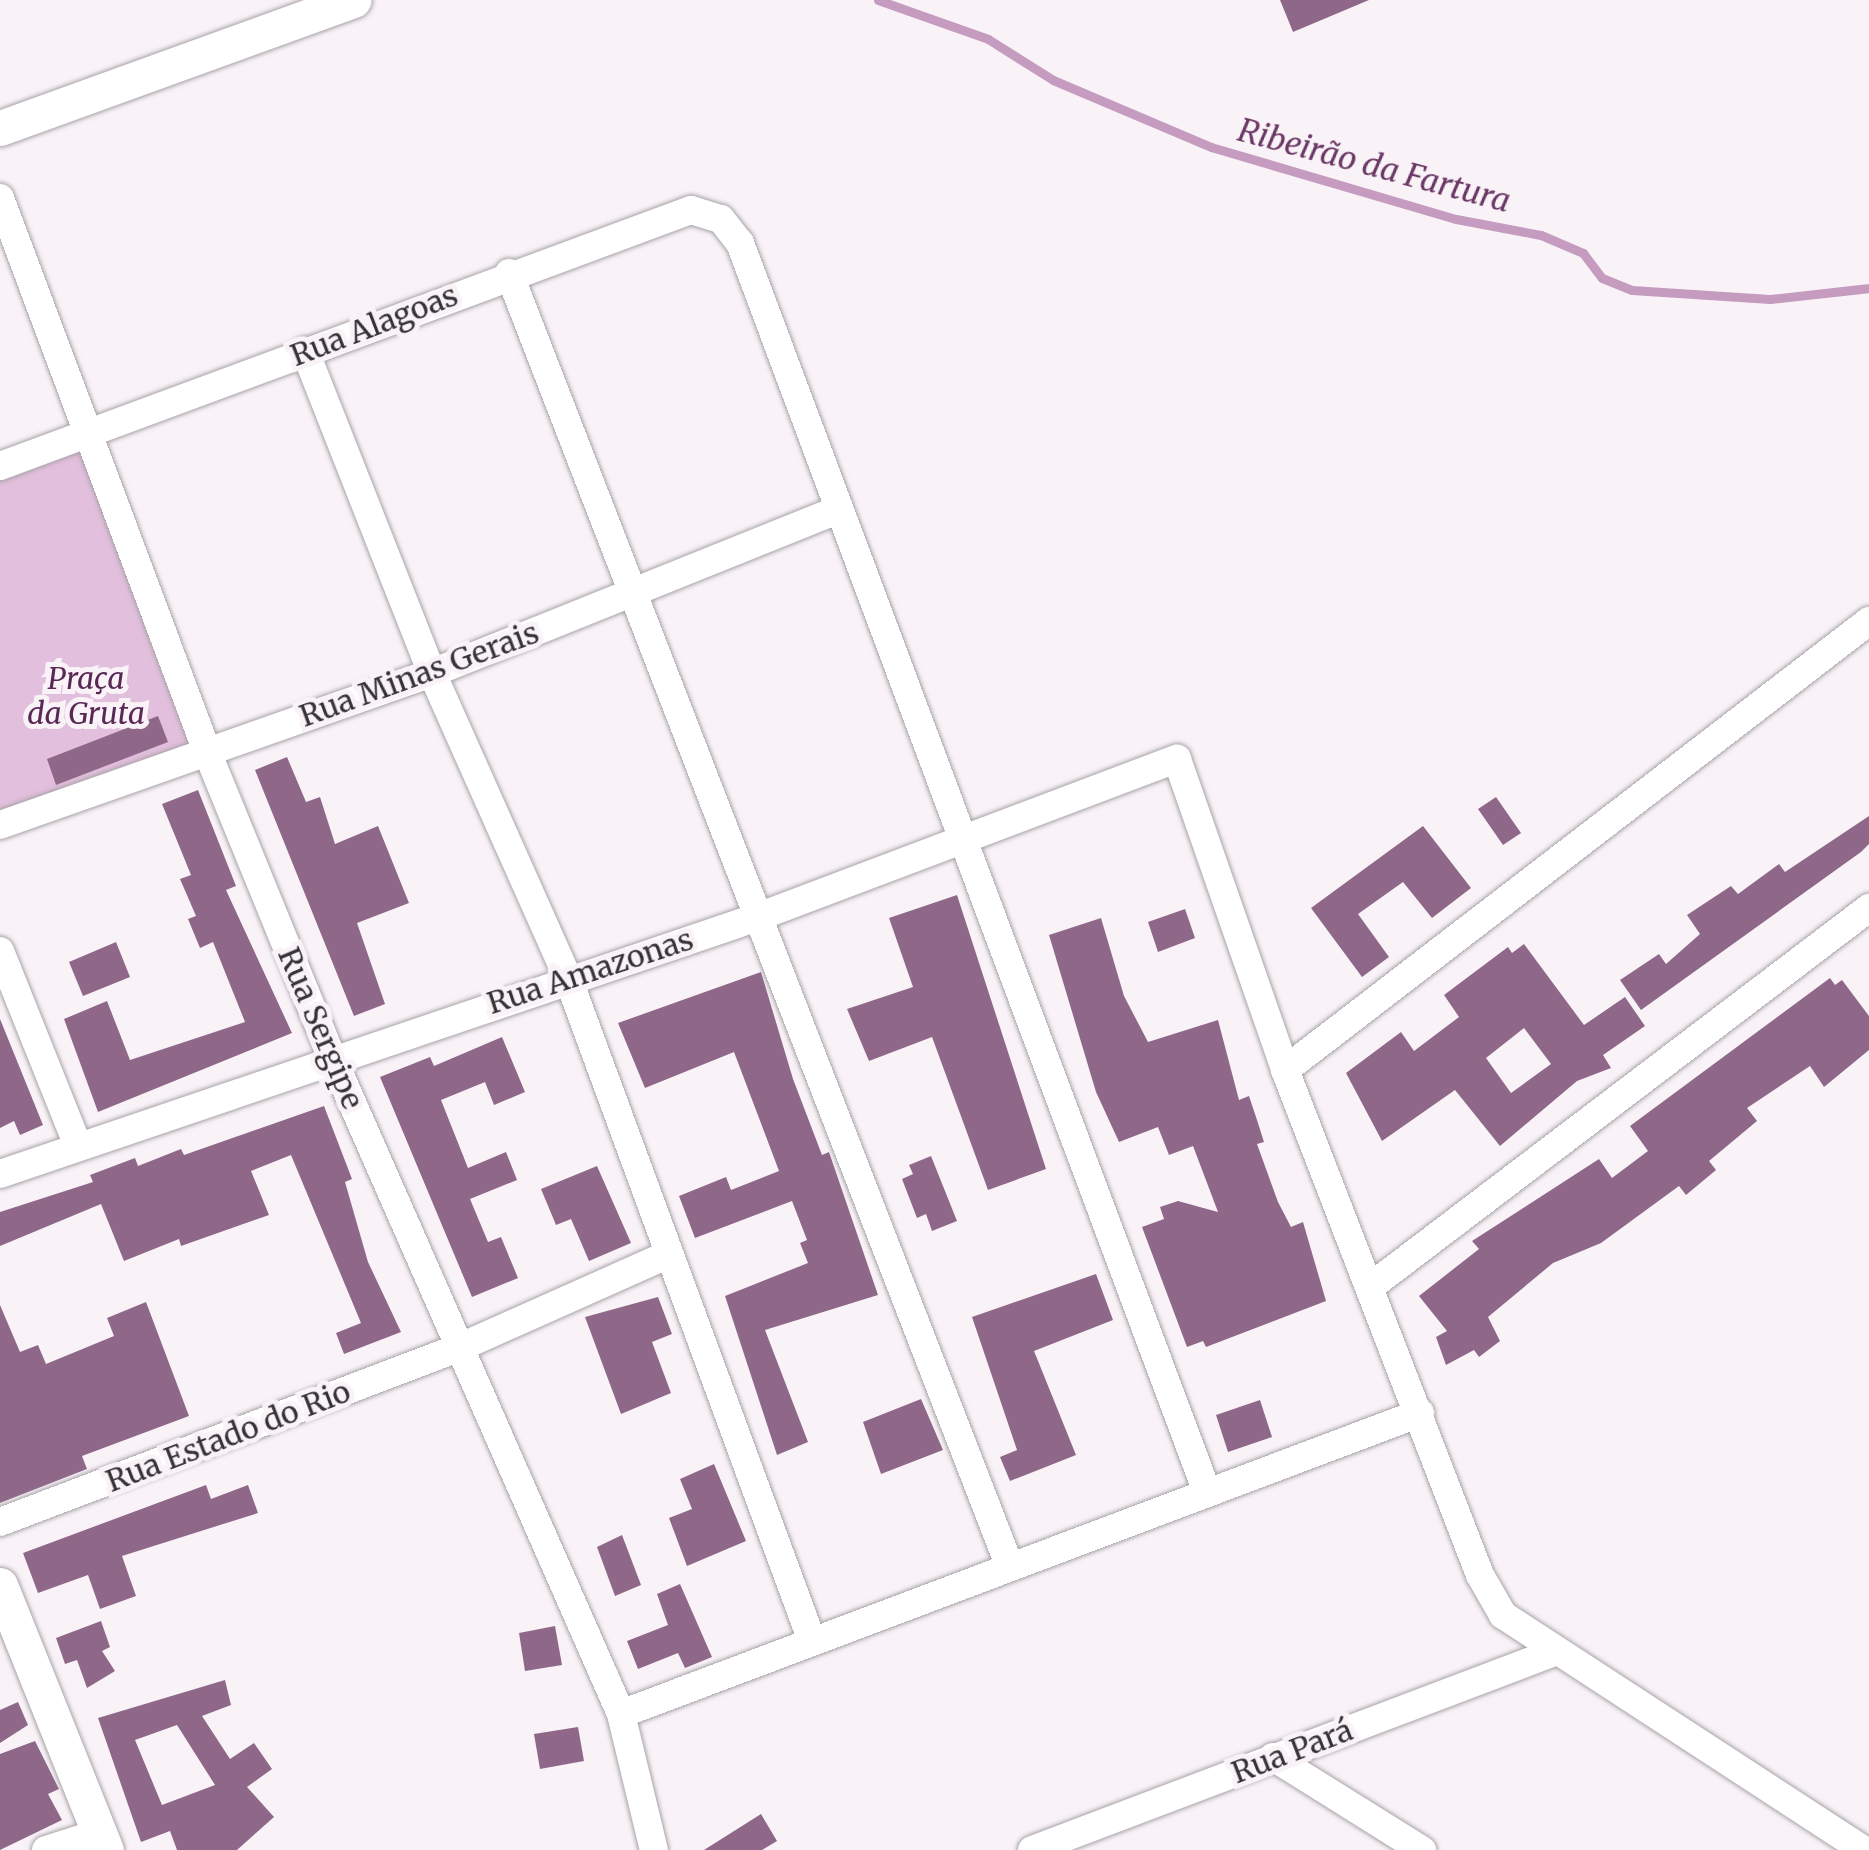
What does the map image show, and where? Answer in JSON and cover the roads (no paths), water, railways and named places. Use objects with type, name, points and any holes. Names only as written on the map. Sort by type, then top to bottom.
[{"type":"street","points":[[0,128],[354,0]]},
{"type":"street","name":"Rua Sergipe","points":[[0,198],[206,749],[332,1057],[456,1349],[621,1714],[654,1850]]},
{"type":"street","name":"Rua Alagoas","points":[[0,466],[509,274],[691,210],[721,219],[740,243],[834,510]]},
{"type":"street","points":[[509,274],[1010,1566]]},
{"type":"street","points":[[305,350],[432,672],[568,978],[812,1642]]},
{"type":"street","points":[[834,510],[963,842],[1206,1492]]},
{"type":"street","name":"Rua Minas Gerais","points":[[0,825],[432,672],[632,595],[834,510]]},
{"type":"street","points":[[1864,1850],[1552,1653],[1504,1615],[1480,1576],[1284,1070],[1869,621]]},
{"type":"street","name":"Rua Amazonas","points":[[0,1174],[332,1057],[758,917],[1177,758],[1284,1070]]},
{"type":"street","points":[[1370,1287],[1869,908]]},
{"type":"street","points":[[0,951],[77,1144]]},
{"type":"street","name":"Rua Estado do Rio","points":[[0,1522],[456,1349],[669,1254]]},
{"type":"street","points":[[621,1714],[1420,1414]]},
{"type":"street","points":[[0,1585],[102,1841],[46,1850]]},
{"type":"street","name":"Rua Pará","points":[[1032,1850],[1552,1653]]},
{"type":"street","points":[[1274,1757],[1422,1850]]},
{"type":"waterway","name":"Ribeirão da Fartura","points":[[878,0],[988,39],[1053,80],[1211,147],[1456,219],[1541,235],[1583,253],[1602,278],[1632,290],[1770,299],[1869,288]]},
{"type":"park label","name":"Praça da Gruta","points":[[86,695]]}]
